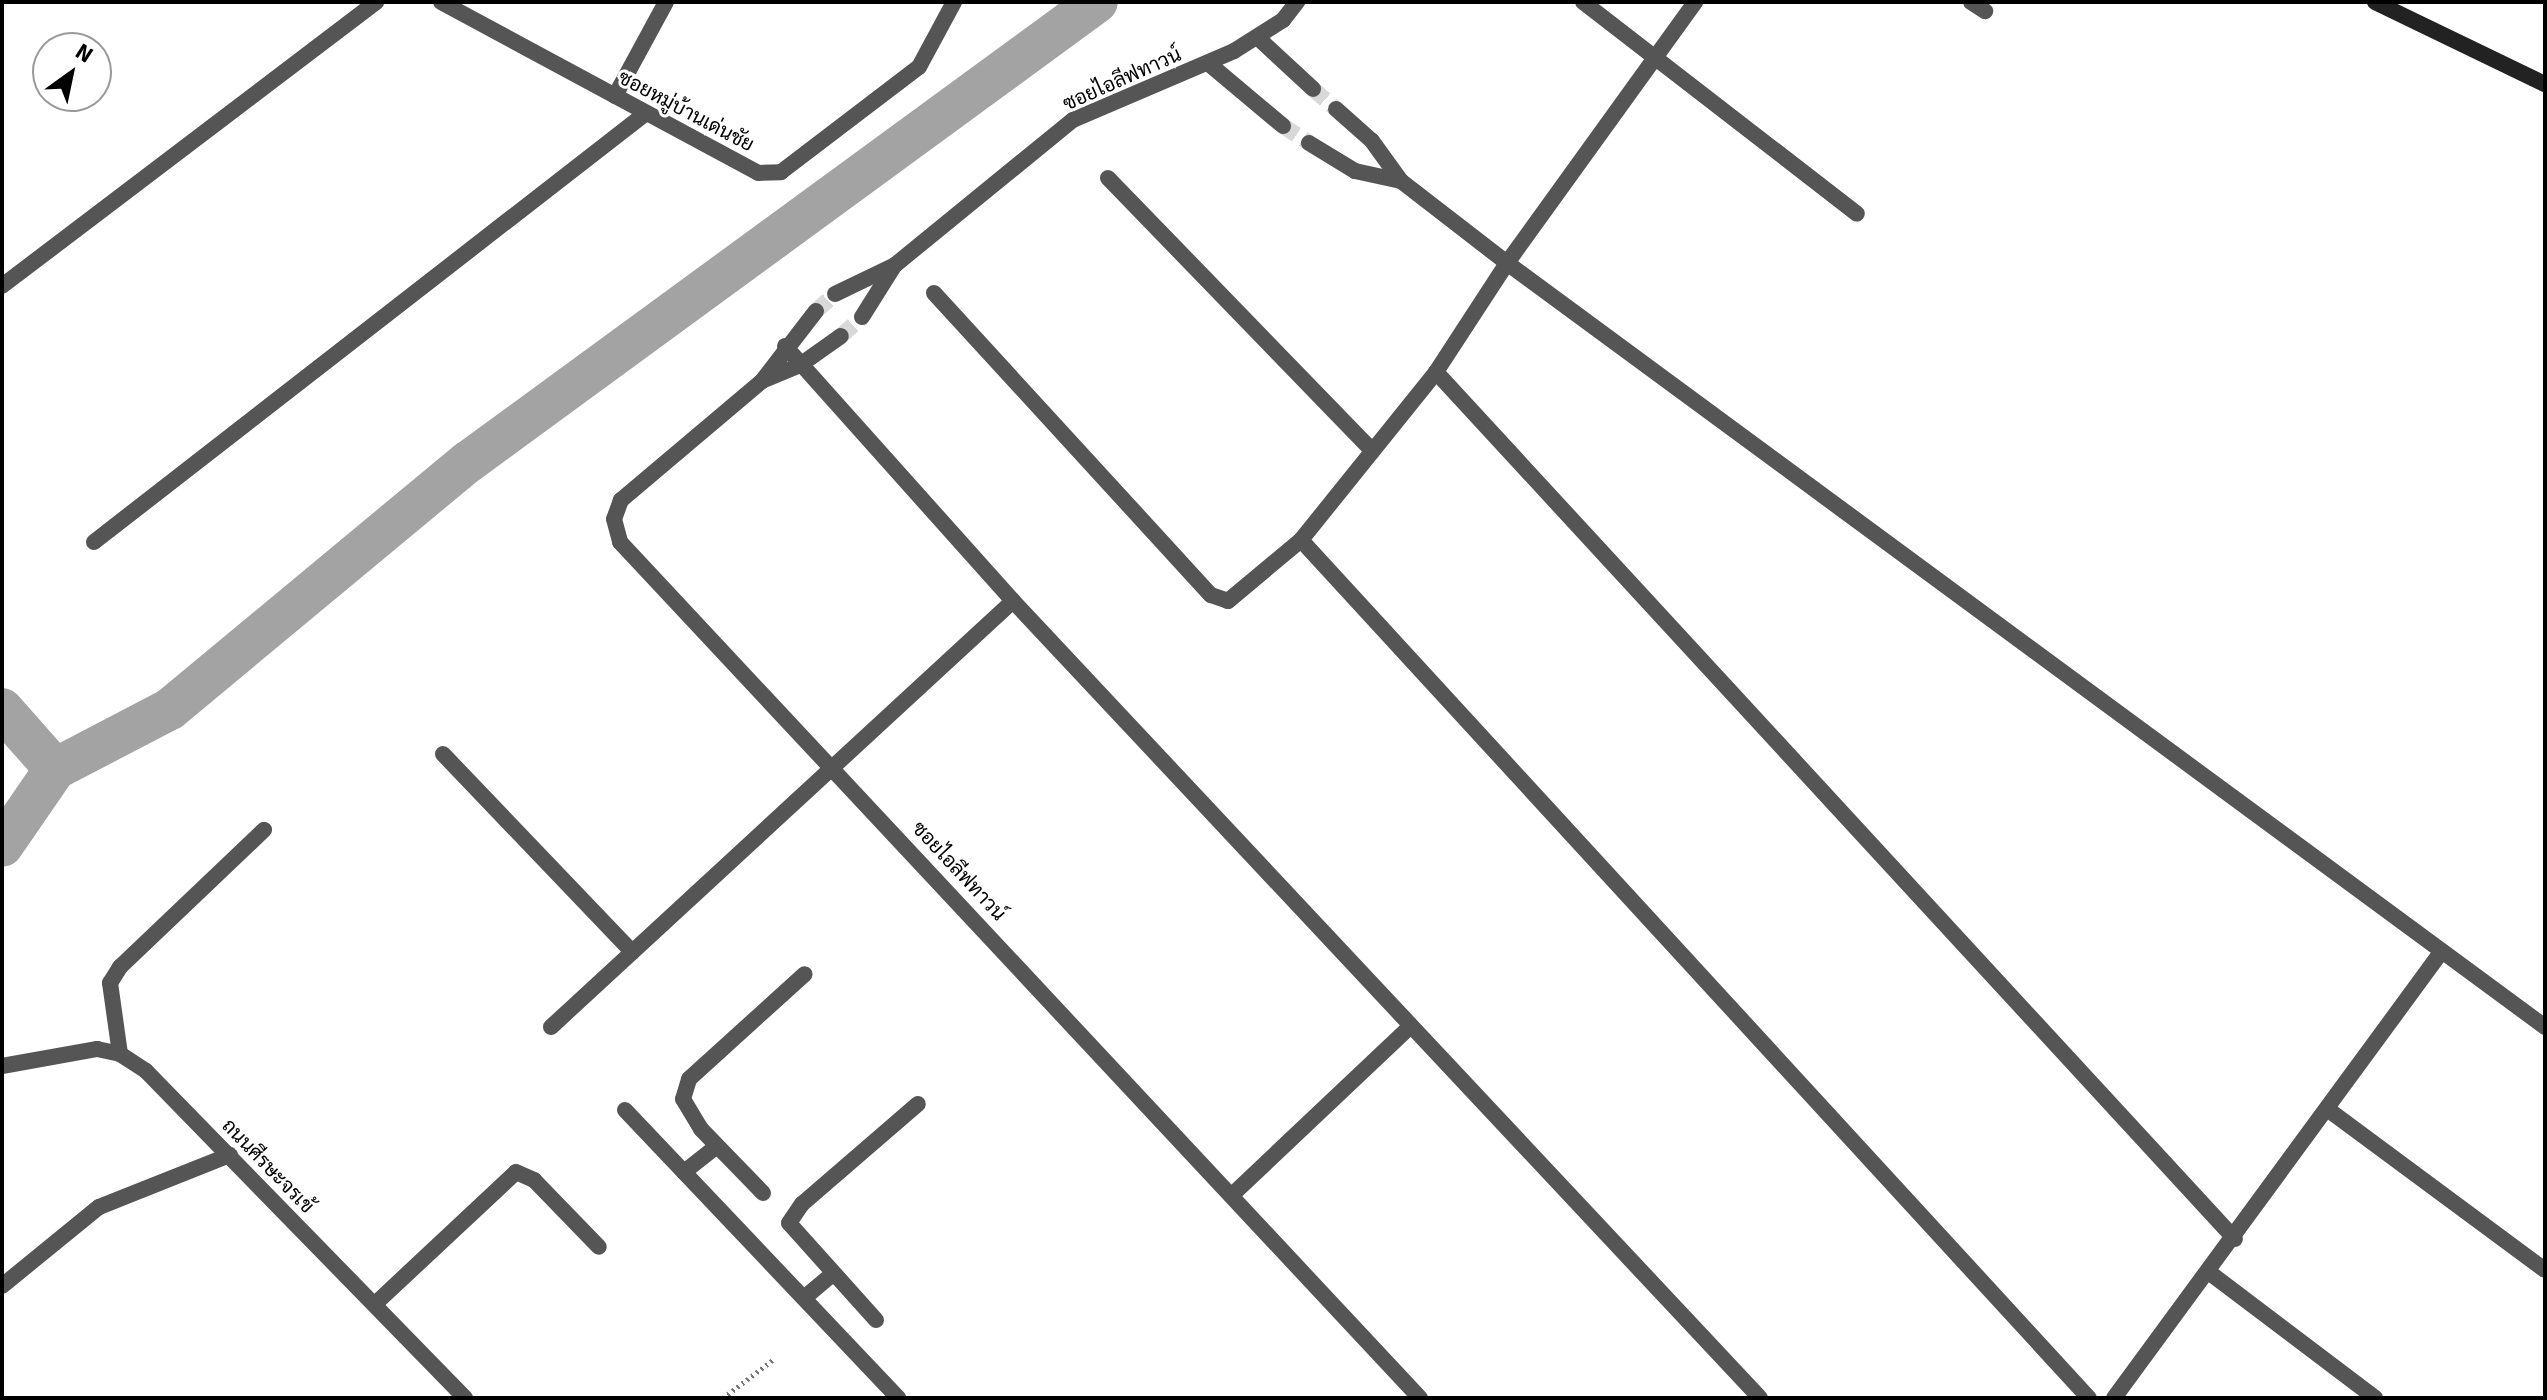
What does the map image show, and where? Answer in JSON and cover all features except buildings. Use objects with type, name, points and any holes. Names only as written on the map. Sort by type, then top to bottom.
[{"type":"street","points":[[2,286],[376,2]]},
{"type":"street","name":"ซอยหมู่บ้านเด่นชัย","points":[[441,2],[758,173],[781,172],[919,67],[954,2]]},
{"type":"street","points":[[615,96],[666,2]]},
{"type":"street","name":"ซอยไอลีฟทาวน์","points":[[835,294],[895,265],[1073,120],[1208,63],[1258,38],[1297,2]]},
{"type":"street","points":[[1583,2],[1857,214]]},
{"type":"street","points":[[934,293],[1211,595],[1230,600],[1301,540],[1436,372],[1507,263],[1695,2]]},
{"type":"street","points":[[2375,2],[2545,84]]},
{"type":"street","points":[[1258,38],[1313,89]]},
{"type":"street","points":[[1208,63],[1283,126]]},
{"type":"street","points":[[1336,109],[1372,141],[1401,181],[1507,263],[2545,1027]]},
{"type":"street","points":[[94,542],[646,113]]},
{"type":"street","points":[[1309,143],[1355,171],[1401,181]]},
{"type":"street","points":[[1108,178],[1373,451]]},
{"type":"street","name":"ซอยไอลีฟทาวน์","points":[[862,317],[895,265]]},
{"type":"street","name":"ซอยไอลีฟทาวน์","points":[[816,311],[785,346],[762,381],[621,500],[614,519],[620,542],[833,765],[1420,1398]]},
{"type":"street","name":"ซอยไอลีฟทาวน์","points":[[762,381],[800,365],[841,336]]},
{"type":"street","points":[[785,346],[1013,601],[1760,1398]]},
{"type":"street","points":[[1436,372],[2235,1239]]},
{"type":"street","points":[[1301,540],[2089,1398]]},
{"type":"street","points":[[551,1027],[1013,601]]},
{"type":"street","points":[[443,754],[632,952]]},
{"type":"street","points":[[2,1066],[97,1049],[120,1054],[109,997],[115,975],[264,830]]},
{"type":"street","points":[[2114,1398],[2330,1111],[2442,951]]},
{"type":"street","points":[[763,1193],[717,1146],[683,1099],[689,1079],[805,974]]},
{"type":"street","points":[[1232,1195],[1411,1026]]},
{"type":"street","name":"ถนนศีรษะจรเข้","points":[[120,1054],[146,1071],[465,1398]]},
{"type":"street","points":[[876,1320],[789,1223],[802,1204],[918,1104]]},
{"type":"street","points":[[625,1110],[898,1398]]},
{"type":"street","points":[[2330,1111],[2545,1270]]},
{"type":"street","points":[[684,1172],[717,1146]]},
{"type":"street","points":[[2,1286],[99,1207],[230,1155]]},
{"type":"street","points":[[375,1304],[516,1172],[534,1180],[599,1247]]},
{"type":"street","points":[[2210,1273],[2375,1398]]},
{"type":"street","points":[[804,1298],[833,1274]]},
{"type":"path","points":[[723,1398],[774,1359]]},
{"type":"waterway","points":[[55,769],[170,709],[468,462],[1097,2]]},
{"type":"waterway","points":[[2,709],[55,769],[2,846]]},
{"type":"tunnel","points":[[1313,89],[1336,109]]},
{"type":"tunnel","points":[[1283,126],[1309,143]]},
{"type":"tunnel","points":[[816,311],[835,294]]},
{"type":"tunnel","points":[[841,336],[862,317]]}]
